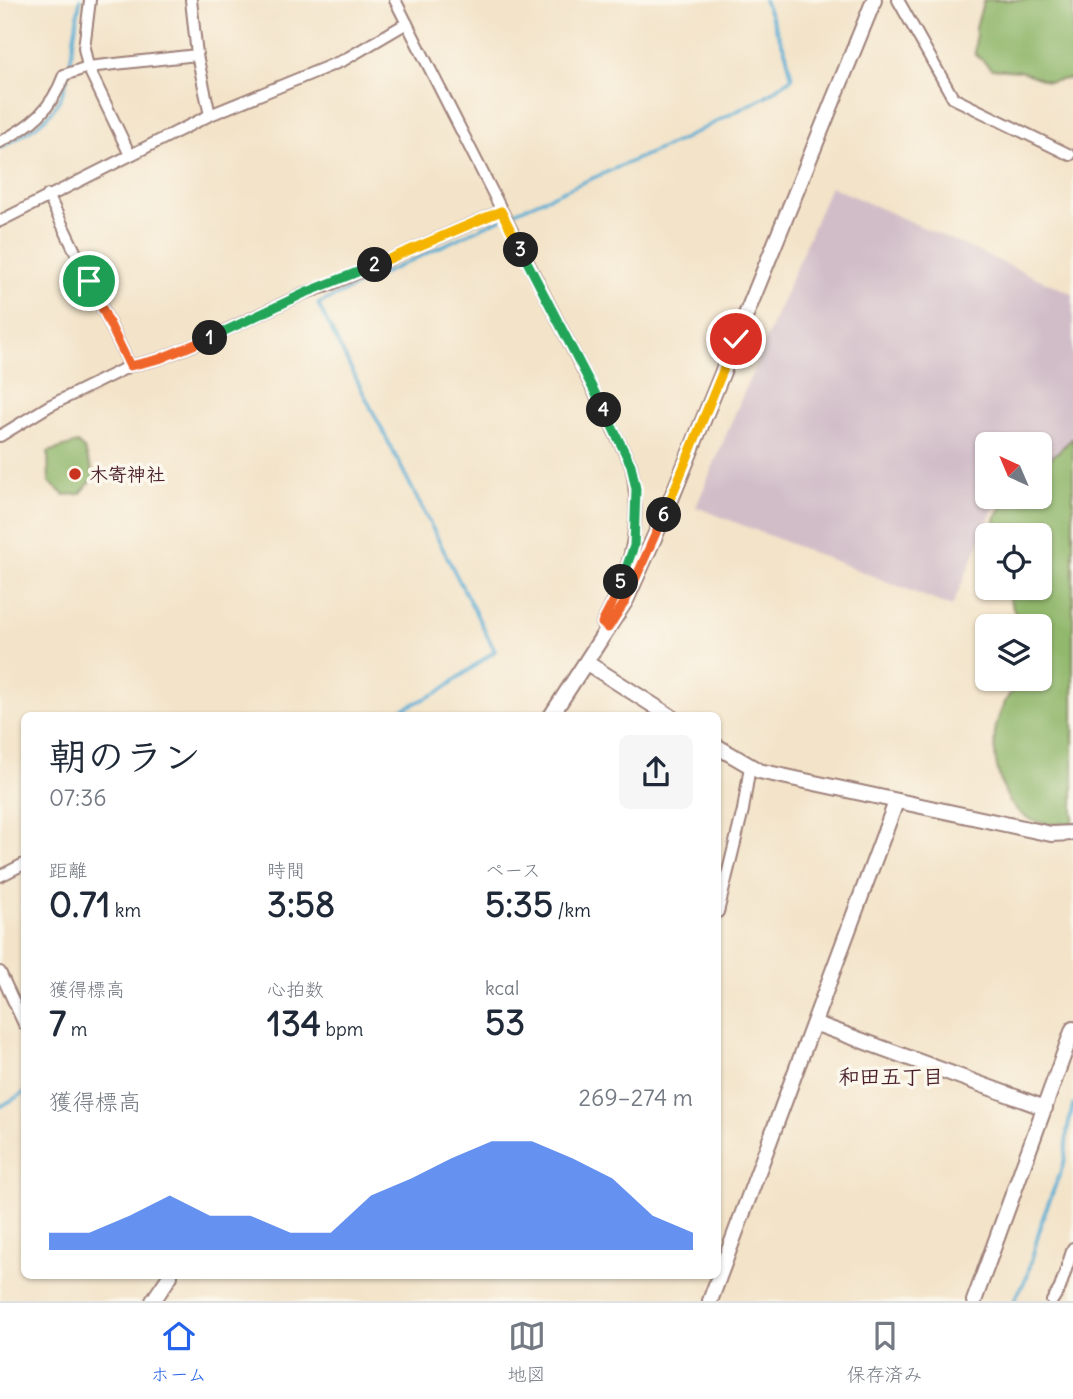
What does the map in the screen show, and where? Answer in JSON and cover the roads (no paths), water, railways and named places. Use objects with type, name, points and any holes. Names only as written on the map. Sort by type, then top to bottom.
[{"type":"street","points":[[90,0],[84,48],[88,67],[130,155]]},
{"type":"street","points":[[191,0],[197,55],[210,115]]},
{"type":"street","points":[[395,0],[631,465],[636,489],[634,546],[616,596],[602,623],[608,628]]},
{"type":"street","points":[[554,712],[626,600],[667,509],[874,0]]},
{"type":"street","points":[[898,0],[953,98],[1070,155]]},
{"type":"street","points":[[0,221],[210,115],[345,60],[407,23]]},
{"type":"street","points":[[0,142],[42,115],[60,87],[64,75],[88,67],[197,55]]},
{"type":"street","points":[[48,195],[130,366]]},
{"type":"street","points":[[0,436],[49,406],[130,366],[159,359],[201,342],[305,293],[501,211]]},
{"type":"street","points":[[587,663],[664,712]]},
{"type":"street","points":[[721,749],[750,766],[804,782],[1052,834],[1073,833]]},
{"type":"street","points":[[721,900],[743,810],[750,766]]},
{"type":"street","points":[[721,1272],[895,802]]},
{"type":"street","points":[[0,876],[21,866]]},
{"type":"street","points":[[0,972],[21,1018]]},
{"type":"street","points":[[814,1023],[1045,1108]]},
{"type":"street","points":[[974,1301],[1073,1028]]},
{"type":"street","points":[[1052,1301],[1068,1279],[1073,1248]]},
{"type":"street","points":[[153,1301],[168,1279]]},
{"type":"street","points":[[710,1301],[718,1279]]},
{"type":"waterway","points":[[69,70],[80,0]]},
{"type":"waterway","points":[[396,712],[439,692],[495,651],[318,304],[517,211],[683,139],[766,96],[792,78],[786,53],[764,0]]},
{"type":"waterway","points":[[0,148],[33,128],[51,113],[58,103],[67,78]]},
{"type":"waterway","points":[[0,1107],[21,1095]]},
{"type":"waterway","points":[[1014,1301],[1027,1277],[1042,1220],[1065,1160],[1067,1131],[1073,1105]]},
{"type":"place","name":"木寄神社","points":[[75,474]]},
{"type":"district","name":"和田五丁目","points":[[891,1076]]}]
